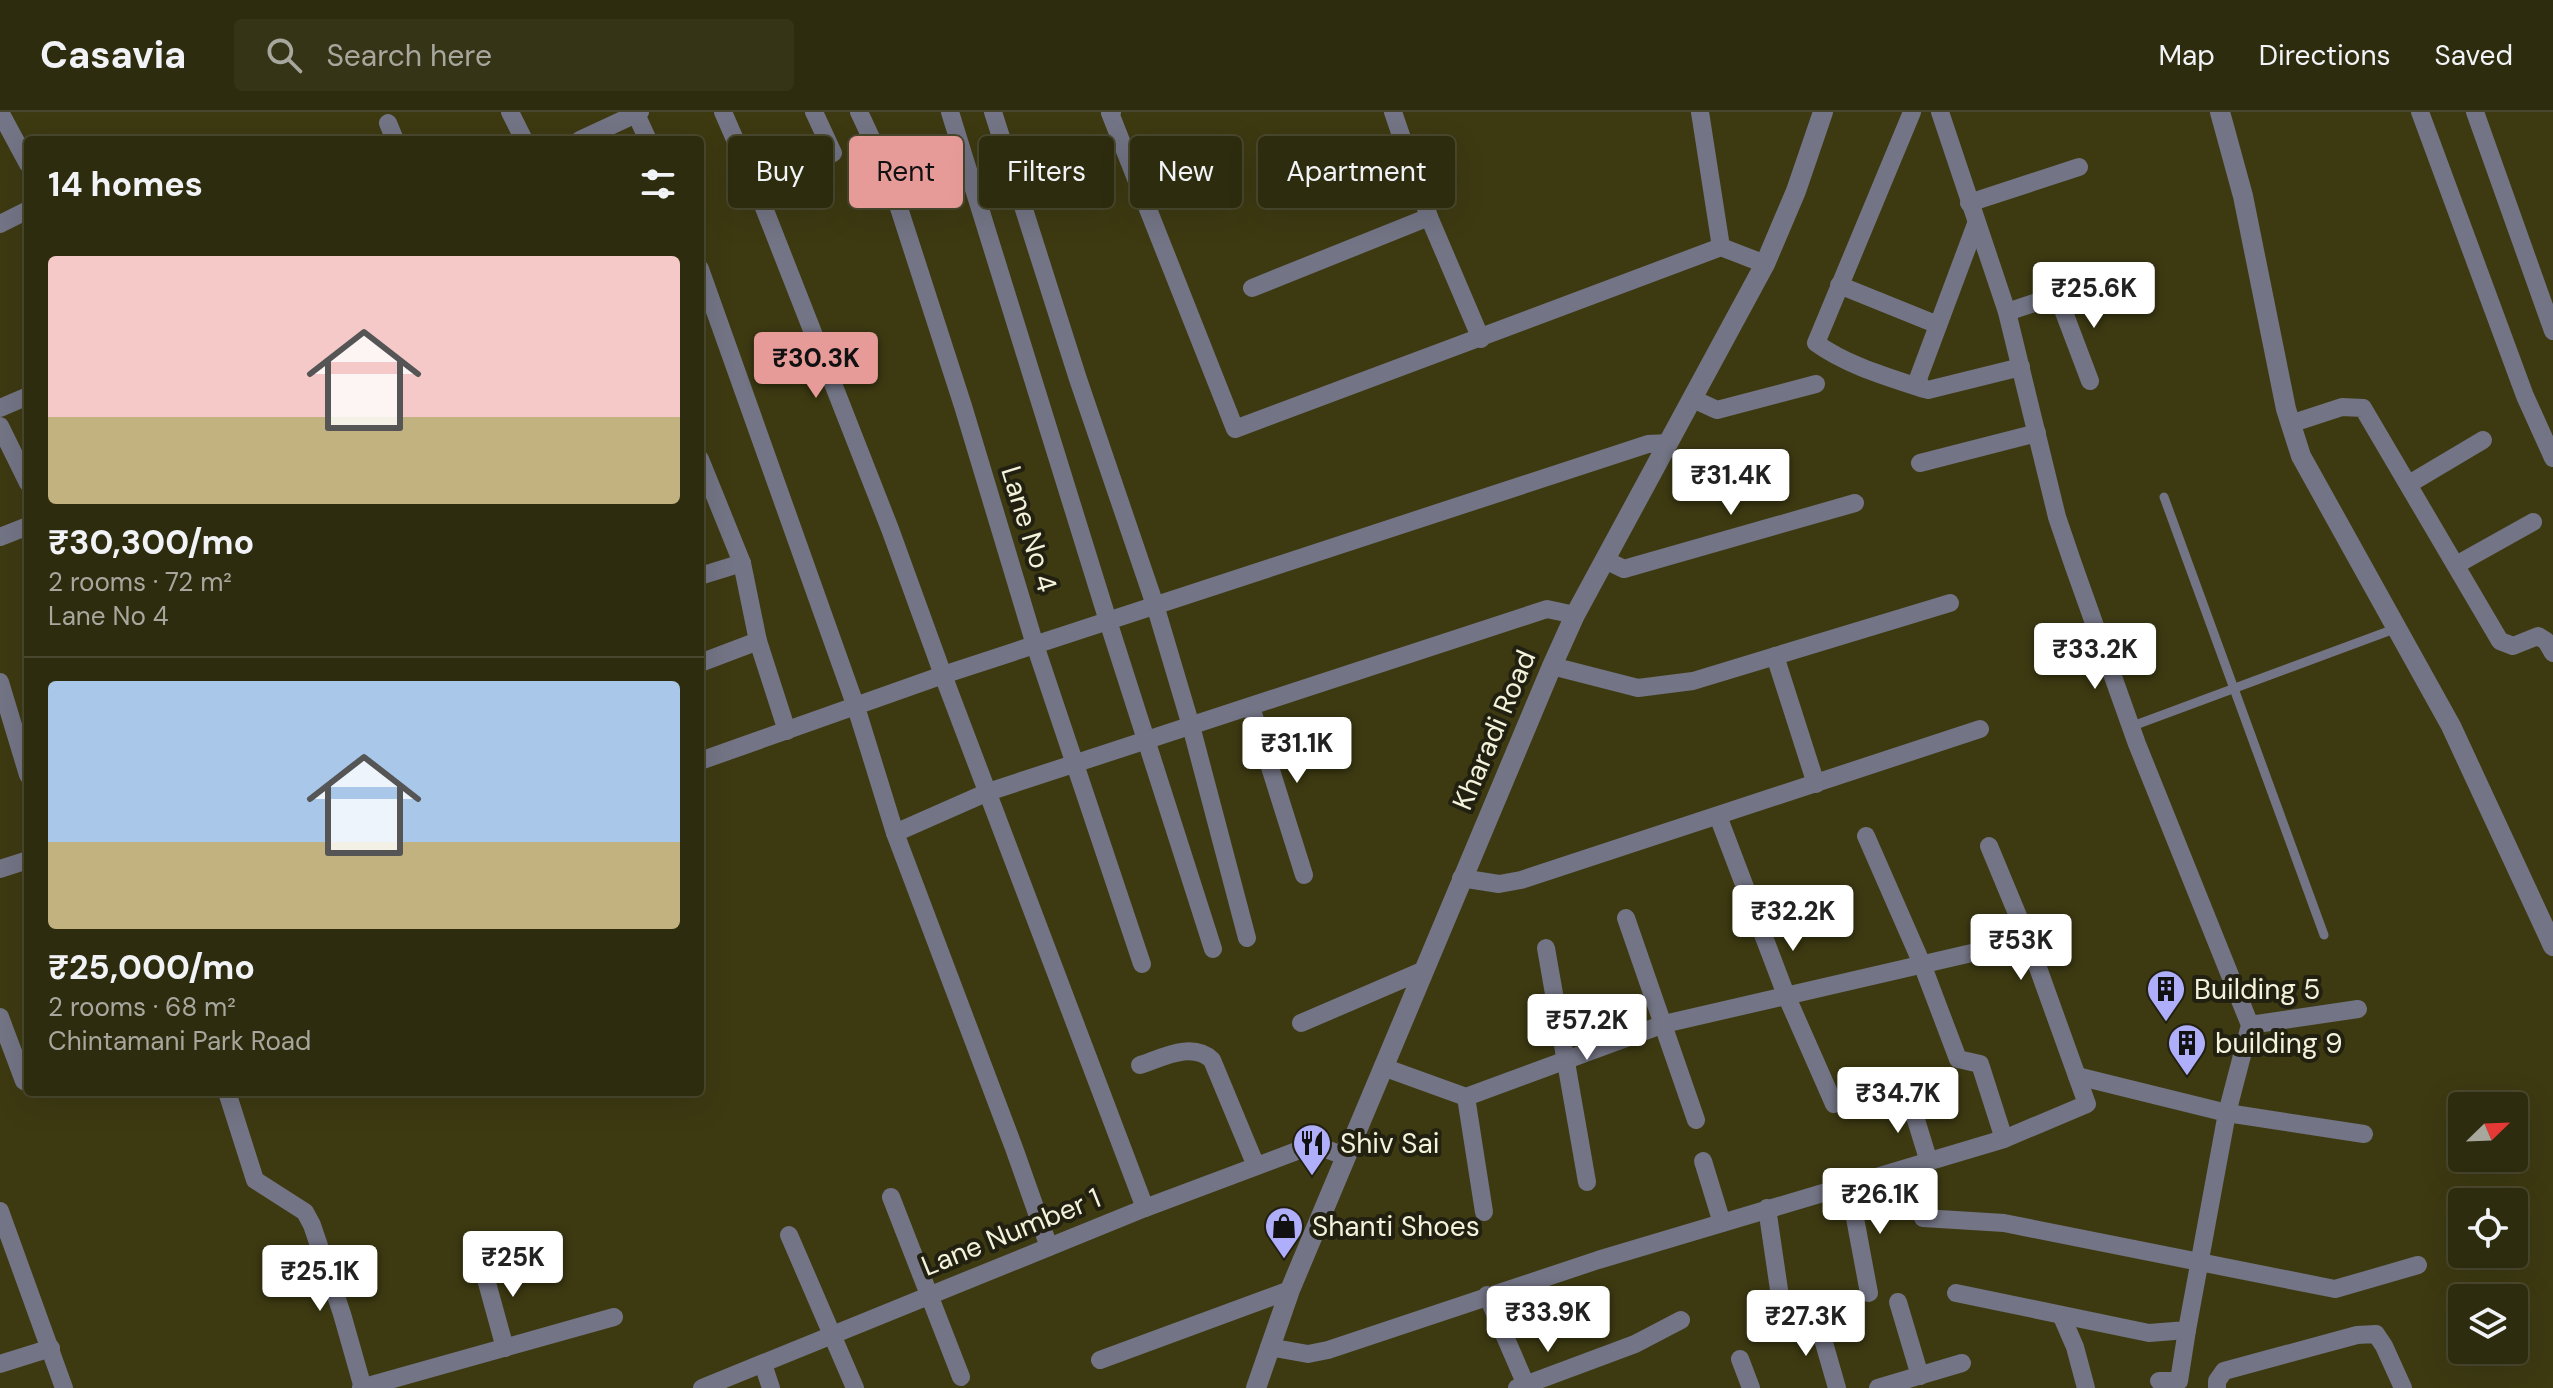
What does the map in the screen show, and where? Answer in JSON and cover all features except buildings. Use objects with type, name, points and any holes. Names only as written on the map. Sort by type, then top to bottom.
[{"type":"street","points":[[0,112],[24,157]]},
{"type":"street","points":[[510,112],[522,136]]},
{"type":"street","points":[[723,112],[759,195],[890,529],[1145,1208]]},
{"type":"street","points":[[814,112],[825,136]]},
{"type":"street","name":"Lane No 4","points":[[859,112],[888,174],[963,406],[1035,645],[1142,964]]},
{"type":"street","points":[[950,112],[1213,949]]},
{"type":"street","points":[[993,112],[1078,379],[1155,605],[1191,726],[1247,938]]},
{"type":"street","points":[[1112,112],[1235,429],[1721,247],[1765,264]]},
{"type":"street","points":[[1393,112],[1429,217],[1481,339]]},
{"type":"street","points":[[1700,112],[1721,247]]},
{"type":"street","name":"Kharadi Road","points":[[1256,1388],[1290,1290],[1552,666],[1575,615],[1765,264],[1796,191],[1823,112]]},
{"type":"street","points":[[1912,112],[1816,343],[1829,352],[1882,375],[1924,389],[2021,367]]},
{"type":"street","points":[[1940,112],[2007,312],[2057,517],[2130,727],[2250,1025],[2227,1113],[2179,1381],[2159,1381]]},
{"type":"street","points":[[2220,112],[2243,196],[2290,424],[2301,456],[2451,726],[2553,946]]},
{"type":"street","points":[[2420,112],[2525,396],[2553,458]]},
{"type":"street","points":[[2475,112],[2553,331]]},
{"type":"street","points":[[588,136],[637,113],[646,136]]},
{"type":"street","points":[[1969,203],[2079,167]]},
{"type":"street","points":[[0,224],[24,212]]},
{"type":"street","points":[[1252,288],[1429,217]]},
{"type":"street","points":[[1924,389],[1918,379],[1976,224]]},
{"type":"street","points":[[704,280],[856,707],[895,833],[1049,1247]]},
{"type":"street","points":[[1839,285],[1938,325]]},
{"type":"street","points":[[2007,312],[2052,297],[2059,299],[2090,381]]},
{"type":"street","points":[[1693,399],[1717,410],[1816,384]]},
{"type":"street","points":[[0,408],[24,398]]},
{"type":"street","points":[[2290,424],[2342,407],[2363,408],[2500,641],[2513,646],[2546,631],[2546,641],[2553,653]]},
{"type":"street","points":[[0,426],[24,475]]},
{"type":"street","points":[[1920,463],[2037,433]]},
{"type":"street","points":[[2409,484],[2483,440]]},
{"type":"street","points":[[704,760],[943,675],[1155,605],[1648,444],[1669,443]]},
{"type":"street","points":[[704,469],[742,563],[758,641],[787,731]]},
{"type":"street","points":[[1605,560],[1624,569],[1855,503]]},
{"type":"street","points":[[2456,565],[2533,522]]},
{"type":"street","points":[[0,537],[24,528]]},
{"type":"street","points":[[704,575],[742,563]]},
{"type":"street","points":[[1552,666],[1638,688],[1693,681],[1950,603]]},
{"type":"street","points":[[895,833],[988,792],[1547,609],[1575,615]]},
{"type":"street","points":[[704,661],[758,641]]},
{"type":"street","points":[[1775,656],[1816,784]]},
{"type":"street","points":[[0,682],[24,762]]},
{"type":"street","points":[[1251,707],[1304,875]]},
{"type":"street","points":[[1461,878],[1499,884],[1521,880],[1980,729]]},
{"type":"street","points":[[1718,816],[1786,995],[1834,1104]]},
{"type":"street","points":[[1866,836],[1922,964],[1958,1059],[1980,1064],[2004,1139]]},
{"type":"street","points":[[1269,1347],[1308,1354],[1328,1350],[1487,1295],[1767,1208],[2004,1139],[2087,1104],[2028,940],[1989,846]]},
{"type":"street","points":[[0,869],[24,861]]},
{"type":"street","points":[[1626,918],[1696,1120]]},
{"type":"street","points":[[1383,1067],[1466,1097],[1664,1024],[2028,940]]},
{"type":"street","points":[[1546,948],[1587,1182]]},
{"type":"street","points":[[1301,1023],[1422,971]]},
{"type":"street","points":[[2250,1025],[2358,1009]]},
{"type":"street","points":[[0,1017],[24,1081]]},
{"type":"street","points":[[1140,1065],[1184,1051],[1205,1053],[1212,1060],[1256,1166]]},
{"type":"street","points":[[2077,1076],[2227,1113],[2364,1134]]},
{"type":"street","points":[[1908,1094],[1929,1162]]},
{"type":"street","points":[[228,1096],[255,1180],[305,1212],[312,1225],[363,1388],[614,1317]]},
{"type":"street","points":[[1466,1097],[1484,1212]]},
{"type":"street","name":"Lane Number 1","points":[[702,1388],[1145,1208],[1302,1149],[1320,1147],[1345,1156]]},
{"type":"street","points":[[1703,1161],[1722,1223]]},
{"type":"street","points":[[1849,1186],[1869,1293]]},
{"type":"street","points":[[891,1197],[961,1377]]},
{"type":"street","points":[[1767,1208],[1782,1310]]},
{"type":"street","points":[[1923,1218],[2004,1223],[2335,1289],[2418,1265]]},
{"type":"street","points":[[2,1221],[64,1388]]},
{"type":"street","points":[[789,1235],[855,1388]]},
{"type":"street","points":[[481,1261],[505,1348]]},
{"type":"street","points":[[1100,1360],[1290,1290]]},
{"type":"street","points":[[1956,1293],[2149,1333],[2187,1330]]},
{"type":"street","points":[[1487,1295],[1521,1386],[1635,1344],[1681,1320]]},
{"type":"street","points":[[1898,1302],[1920,1376]]},
{"type":"street","points":[[1816,1315],[1837,1388]]},
{"type":"street","points":[[2062,1317],[2075,1347],[2086,1388]]},
{"type":"street","points":[[2217,1388],[2217,1381],[2224,1371],[2357,1335],[2376,1334],[2403,1388]]},
{"type":"street","points":[[0,1364],[51,1348]]},
{"type":"street","points":[[1740,1359],[1751,1388]]},
{"type":"street","points":[[1878,1388],[1962,1363]]},
{"type":"street","points":[[763,1364],[771,1388]]},
{"type":"lane","points":[[2164,497],[2324,935]]},
{"type":"lane","points":[[2130,727],[2397,628]]},
{"type":"place","name":"Building 5","points":[[2166,1023]]},
{"type":"place","name":"building 9","points":[[2187,1077]]},
{"type":"place","name":"Shiv Sai","points":[[1312,1177]]},
{"type":"place","name":"Shanti Shoes","points":[[1284,1260]]}]
